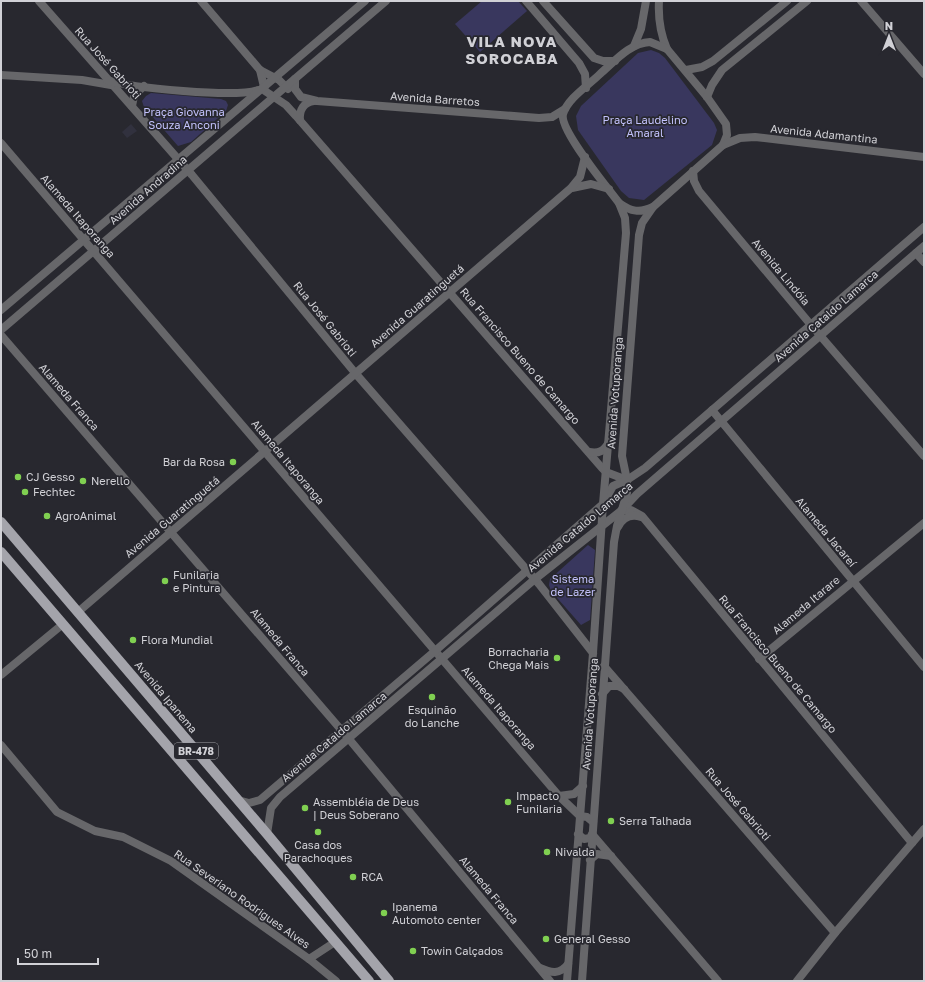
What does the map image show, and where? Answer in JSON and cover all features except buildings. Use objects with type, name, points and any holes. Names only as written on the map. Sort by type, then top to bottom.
[{"type":"main road","name":"Avenida Ipanema","points":[[1,522],[267,834],[389,981]]},
{"type":"main road","name":"BR-478","points":[[1,552],[369,981]]},
{"type":"street","name":"Rua José Gabrioti","points":[[39,1],[188,170],[356,374],[535,579],[593,653]]},
{"type":"street","points":[[201,1],[260,70],[275,77],[285,86]]},
{"type":"street","name":"Avenida Andradina","points":[[1,310],[365,1]]},
{"type":"street","name":"Avenida Andradina","points":[[1,330],[386,1]]},
{"type":"street","points":[[526,1],[579,63],[585,74],[586,88]]},
{"type":"street","points":[[544,1],[594,58],[603,61],[615,61]]},
{"type":"street","points":[[634,46],[641,29],[646,1]]},
{"type":"street","points":[[659,1],[658,16],[661,33],[667,49],[686,70],[726,124],[727,135],[723,145],[653,207],[644,211],[636,211],[628,209],[619,203],[564,127],[562,120],[566,109],[586,88],[615,61],[634,46],[650,42],[667,49]]},
{"type":"street","points":[[686,70],[702,67],[713,62],[787,1]]},
{"type":"street","points":[[707,97],[712,85],[722,70],[807,1]]},
{"type":"street","points":[[862,1],[924,74]]},
{"type":"street","points":[[260,70],[262,88],[273,97]]},
{"type":"street","points":[[1,75],[109,82],[236,94],[252,92],[262,88]]},
{"type":"street","points":[[295,79],[295,88],[301,97]]},
{"type":"street","points":[[132,106],[134,96],[144,86]]},
{"type":"street","name":"Avenida Barretos","points":[[285,86],[301,97],[317,101],[539,118],[552,117],[566,109]]},
{"type":"street","name":"Rua Francisco Bueno de Camargo","points":[[273,97],[286,105],[300,120],[606,472],[627,480]]},
{"type":"street","points":[[300,120],[300,109],[305,104],[317,101]]},
{"type":"street","name":"Avenida Adamantina","points":[[723,145],[740,138],[755,137],[924,156]]},
{"type":"street","name":"Alameda Itaporanga","points":[[1,143],[559,796],[580,816]]},
{"type":"street","name":"Avenida Guaratinguetá","points":[[78,612],[571,188],[580,177],[585,157]]},
{"type":"street","name":"Avenida Lindóia","points":[[693,171],[694,181],[699,191],[820,336],[924,456]]},
{"type":"street","name":"Avenida Guaratinguetá","points":[[571,188],[591,184],[609,189]]},
{"type":"street","name":"Avenida Votuporanga","points":[[567,981],[603,508],[626,233],[625,218],[619,203]]},
{"type":"street","name":"Avenida Votuporanga","points":[[582,981],[604,666],[616,531],[627,493],[627,480],[622,456],[639,235],[642,223],[653,207]]},
{"type":"street","name":"Avenida Cataldo Lamarca","points":[[238,800],[249,804],[260,800],[340,730],[603,508],[613,486],[627,480],[645,468],[924,227]]},
{"type":"street","name":"Avenida Cataldo Lamarca","points":[[267,834],[271,808],[280,797],[535,579],[622,510],[637,494],[924,246]]},
{"type":"street","points":[[916,253],[924,262]]},
{"type":"street","name":"Alameda Franca","points":[[1,335],[349,739],[550,981]]},
{"type":"street","name":"Alameda Jacareí","points":[[712,410],[924,667]]},
{"type":"street","points":[[589,452],[601,452],[609,442]]},
{"type":"street","name":"Avenida Cataldo Lamarca","points":[[623,463],[630,469],[645,468]]},
{"type":"street","points":[[603,508],[607,517],[613,517]]},
{"type":"street","name":"Rua Francisco Bueno de Camargo","points":[[622,510],[636,512],[644,519],[912,843]]},
{"type":"street","points":[[616,531],[621,521],[629,517],[635,516],[644,519]]},
{"type":"street","name":"Alameda Itarare","points":[[759,659],[924,523]]},
{"type":"street","points":[[583,541],[592,539],[598,541],[600,548]]},
{"type":"street","points":[[1,675],[63,624]]},
{"type":"street","name":"Rua José Gabrioti","points":[[604,666],[835,933]]},
{"type":"street","points":[[602,694],[609,686],[625,689]]},
{"type":"street","name":"Rua Severiano Rodrigues Alves","points":[[1,745],[57,812],[95,831],[123,837],[172,861],[309,959],[336,981]]},
{"type":"street","points":[[559,796],[574,794],[583,786]]},
{"type":"street","name":"Alameda Itaporanga","points":[[559,796],[579,825]]},
{"type":"street","points":[[580,816],[587,817],[593,822]]},
{"type":"street","points":[[797,981],[835,933],[924,829]]},
{"type":"street","points":[[578,834],[584,839],[590,838],[592,834],[718,981]]},
{"type":"street","points":[[590,860],[597,854],[611,856]]},
{"type":"street","points":[[309,959],[335,942]]},
{"type":"street","points":[[539,967],[553,973],[560,972],[568,964]]},
{"type":"shaded area","points":[[131,124],[137,131],[127,138],[122,132]]},
{"type":"green space","points":[[482,1],[518,1],[527,11],[480,52],[455,24]]},
{"type":"green space","name":"Praça Laudelino Amaral","points":[[651,50],[659,53],[665,58],[714,123],[717,130],[712,145],[644,200],[629,198],[621,191],[578,130],[576,116],[581,106],[638,53]]},
{"type":"green space","name":"Praça Giovanna Souza Anconi","points":[[151,93],[221,99],[226,101],[228,105],[226,111],[191,142],[178,146],[144,107],[142,101]]},
{"type":"green space","name":"Sistema de Lazer","points":[[588,545],[595,550],[590,620],[581,625],[551,591],[549,585],[550,579]]},
{"type":"place","name":"Bar da Rosa","points":[[233,462]]},
{"type":"place","name":"CJ Gesso","points":[[18,477]]},
{"type":"place","name":"Nerello","points":[[83,481]]},
{"type":"place","name":"Fechtec","points":[[25,492]]},
{"type":"place","name":"AgroAnimal","points":[[47,516]]},
{"type":"place","name":"Funilaria e Pintura","points":[[165,581]]},
{"type":"place","name":"Flora Mundial","points":[[133,640]]},
{"type":"place","name":"Borracharia Chega Mais","points":[[557,658]]},
{"type":"place","name":"Esquinão do Lanche","points":[[432,697]]},
{"type":"place","name":"Impacto Funilaria","points":[[508,802]]},
{"type":"place","name":"Assembléia de Deus | Deus Soberano","points":[[305,808]]},
{"type":"place","name":"Serra Talhada","points":[[611,821]]},
{"type":"place","name":"Casa dos Parachoques","points":[[318,832]]},
{"type":"place","name":"Nivalda","points":[[547,852]]},
{"type":"place","name":"RCA","points":[[353,877]]},
{"type":"place","name":"Ipanema Automoto center","points":[[384,913]]},
{"type":"place","name":"General Gesso","points":[[546,939]]},
{"type":"place","name":"Towin Calçados","points":[[413,951]]},
{"type":"district","name":"VILA NOVA SOROCABA","points":[[512,50]]}]
